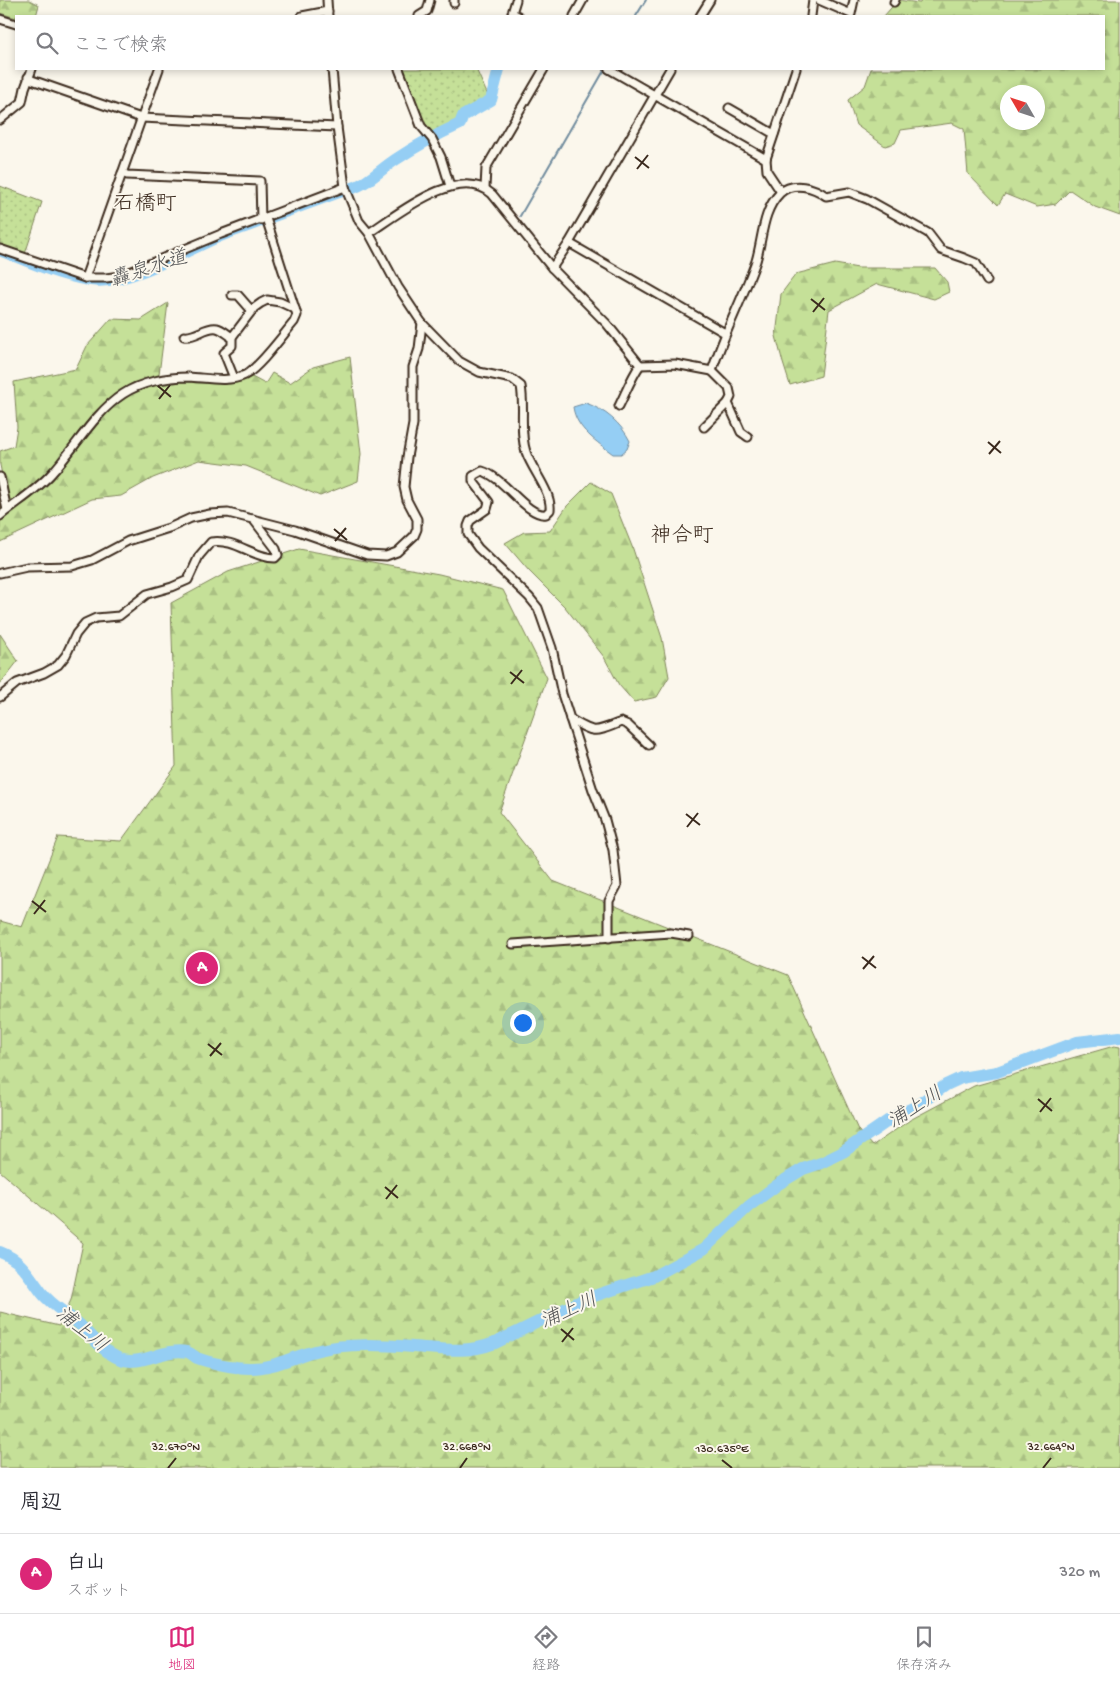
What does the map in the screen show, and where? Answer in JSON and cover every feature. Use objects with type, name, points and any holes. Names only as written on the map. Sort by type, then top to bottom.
[{"type":"street","points":[[315,15],[328,14],[327,0]]},
{"type":"street","points":[[421,15],[427,11],[430,0]]},
{"type":"street","points":[[516,0],[512,13],[516,15]]},
{"type":"street","points":[[575,15],[583,0]]},
{"type":"street","points":[[701,15],[710,0]]},
{"type":"street","points":[[811,15],[813,0]]},
{"type":"street","points":[[819,0],[851,14],[854,0]]},
{"type":"street","points":[[0,19],[15,24]]},
{"type":"street","points":[[0,120],[22,102],[32,70]]},
{"type":"street","points":[[85,278],[159,70]]},
{"type":"street","points":[[332,70],[345,188],[359,221],[369,233],[398,287],[422,323],[459,360],[479,372],[512,379],[521,386],[523,436],[526,453],[549,497],[550,510],[546,514],[541,515],[532,511],[509,488],[482,470],[473,476],[473,481],[489,502],[489,505],[470,521],[468,534],[478,548],[538,608],[552,648],[562,694],[592,790],[605,820],[614,854],[613,861],[617,886],[609,901],[609,938]]},
{"type":"street","points":[[399,70],[421,126],[428,132],[441,157],[450,186]]},
{"type":"street","points":[[486,188],[486,168],[543,70]]},
{"type":"street","points":[[611,70],[766,159]]},
{"type":"street","points":[[552,268],[569,243],[669,70]]},
{"type":"street","points":[[781,192],[767,171],[766,159],[796,70]]},
{"type":"street","points":[[28,77],[141,118],[337,127]]},
{"type":"street","points":[[730,108],[774,134]]},
{"type":"street","points":[[0,516],[41,485],[110,404],[124,393],[141,385],[169,378],[187,377],[224,380],[244,375],[254,369],[294,322],[297,315],[263,219],[260,181],[127,175],[122,173]]},
{"type":"street","points":[[369,233],[407,208],[450,186],[474,184],[486,188],[552,268],[607,324],[640,365]]},
{"type":"street","points":[[712,371],[756,259],[770,209],[781,192],[798,186],[818,190],[826,196],[849,192],[867,199],[928,233],[940,250],[976,264],[987,281]]},
{"type":"street","points":[[0,249],[85,278],[106,278],[127,274],[221,234],[345,188]]},
{"type":"street","points":[[569,243],[725,334]]},
{"type":"street","points":[[232,295],[238,295],[252,310]]},
{"type":"street","points":[[234,378],[224,353],[232,346],[232,337],[252,310],[267,300],[280,302],[295,309]]},
{"type":"street","points":[[0,573],[27,566],[72,566],[92,560],[128,541],[169,528],[191,518],[228,513],[294,530],[367,554],[386,556],[397,552],[414,536],[417,529],[417,520],[407,500],[404,487],[412,424],[413,366],[419,348],[422,323]]},
{"type":"street","points":[[184,336],[190,337],[210,328],[218,328],[232,337]]},
{"type":"street","points":[[640,365],[675,364],[712,371],[731,392],[732,397],[704,427]]},
{"type":"street","points":[[619,406],[640,365]]},
{"type":"street","points":[[728,403],[742,432],[748,437]]},
{"type":"street","points":[[0,478],[7,510]]},
{"type":"street","points":[[0,697],[17,683],[44,673],[58,664],[66,655],[76,634],[85,622],[96,618],[119,616],[147,594],[188,580],[199,556],[211,542],[220,541],[267,558],[275,558],[278,555],[276,549],[252,519]]},
{"type":"street","points":[[570,719],[592,731],[600,731],[621,722],[628,725],[650,745]]},
{"type":"street","points":[[513,944],[671,933],[689,936]]},
{"type":"green space","points":[[0,0],[29,0],[39,5],[36,15],[15,15],[15,18],[0,13]]},
{"type":"green space","points":[[898,0],[920,3],[921,0],[1120,0],[1120,216],[1095,207],[1070,190],[1056,204],[1037,207],[1005,194],[998,205],[968,174],[964,129],[952,123],[901,130],[895,143],[885,146],[856,125],[848,100],[865,86],[871,70],[1105,70],[1105,15],[885,15]]},
{"type":"green space","points":[[401,70],[476,70],[489,98],[458,117],[459,122],[432,135],[423,126]]},
{"type":"green space","points":[[0,186],[42,202],[25,254],[0,245]]},
{"type":"green space","points":[[835,264],[858,268],[935,268],[947,282],[949,292],[934,299],[877,284],[829,310],[821,376],[790,385],[776,336],[781,294],[796,274]]},
{"type":"green space","points":[[168,303],[158,382],[194,379],[226,382],[242,380],[250,376],[265,384],[272,373],[290,383],[313,367],[350,357],[361,454],[358,481],[320,496],[246,466],[199,460],[153,478],[121,496],[92,499],[0,542],[0,488],[4,485],[0,465],[0,451],[14,446],[17,427],[14,382],[76,369],[87,346],[111,319],[141,320]]},
{"type":"green space","points":[[591,482],[611,494],[633,549],[662,638],[669,677],[657,697],[634,702],[619,685],[604,657],[565,607],[529,571],[505,543],[524,532],[550,531],[567,506]]},
{"type":"green space","points":[[299,549],[439,574],[503,590],[547,678],[499,812],[553,881],[788,975],[858,1130],[872,1146],[910,1120],[974,1086],[1114,1046],[1120,1047],[1120,1468],[0,1468],[0,1312],[59,1326],[71,1300],[83,1243],[0,1171],[0,921],[22,927],[58,837],[121,841],[176,766],[171,603],[228,572]]},
{"type":"green space","points":[[0,634],[18,661],[0,684]]},
{"type":"water","points":[[586,403],[600,409],[622,428],[630,441],[627,449],[621,454],[613,454],[600,445],[578,422],[573,407]]},
{"type":"waterway","points":[[637,15],[646,0]]},
{"type":"waterway","points":[[0,15],[15,20]]},
{"type":"waterway","points":[[350,189],[368,180],[419,145],[460,124],[463,116],[491,100],[499,70]]},
{"type":"waterway","points":[[520,216],[604,70]]},
{"type":"waterway","points":[[14,113],[22,106]]},
{"type":"waterway","name":"轟泉水道","points":[[270,220],[344,193]]},
{"type":"waterway","name":"轟泉水道","points":[[0,253],[70,279],[109,283],[124,280],[157,268],[217,240],[264,222]]},
{"type":"waterway","name":"浦上川","points":[[0,1252],[20,1264],[46,1298],[80,1325],[103,1348],[114,1356],[128,1361],[136,1361],[179,1351],[187,1352],[209,1362],[243,1368],[258,1368],[310,1352],[341,1346],[378,1345],[454,1350],[474,1349],[495,1343],[585,1299],[654,1276],[704,1249],[749,1206],[780,1183],[803,1169],[821,1163],[843,1152],[892,1118],[915,1107],[946,1085],[961,1078],[997,1072],[1077,1042],[1120,1037]]},
{"type":"place","name":"白山","points":[[202,968]]},
{"type":"district","name":"石橋町","points":[[145,202]]},
{"type":"district","name":"神合町","points":[[682,534]]}]
